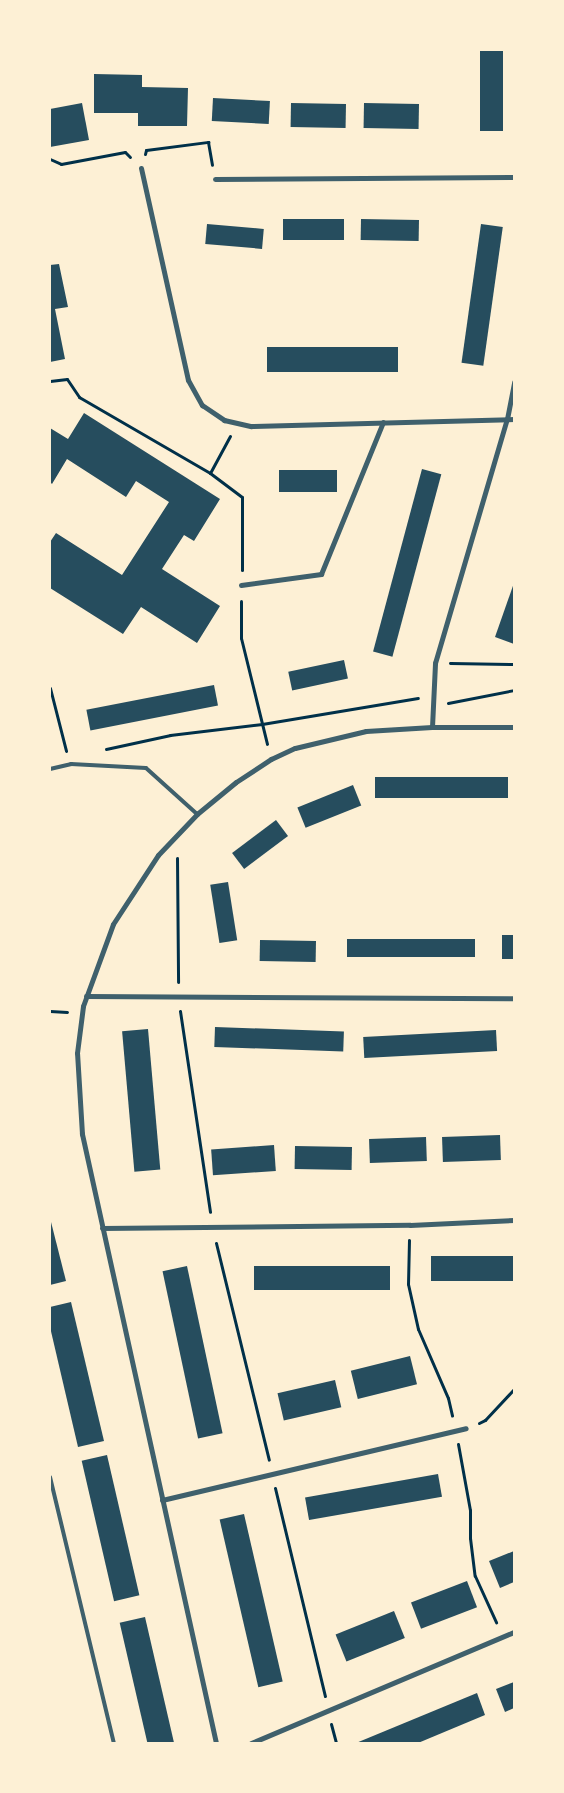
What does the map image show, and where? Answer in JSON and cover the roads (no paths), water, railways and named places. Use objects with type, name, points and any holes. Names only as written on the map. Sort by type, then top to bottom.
[{"type":"street","points":[[141,168],[188,380],[202,405],[224,420],[251,426],[514,419]]},
{"type":"street","points":[[214,180],[514,177]]},
{"type":"street","points":[[432,727],[435,662],[507,418],[514,382]]},
{"type":"street","points":[[242,585],[321,574],[383,422]]},
{"type":"street","points":[[216,1743],[102,1228],[82,1125],[77,1053],[83,1006],[113,924],[158,855],[197,814],[236,782],[271,759],[295,748],[366,731],[432,727],[514,727]]},
{"type":"street","points":[[86,996],[514,998]]},
{"type":"street","points":[[102,1228],[410,1225],[514,1220]]},
{"type":"street","points":[[162,1500],[466,1428]]},
{"type":"street","points":[[251,1743],[514,1632]]},
{"type":"lane","points":[[50,769],[71,764],[146,768],[197,814]]},
{"type":"lane","points":[[50,1476],[114,1743]]}]
